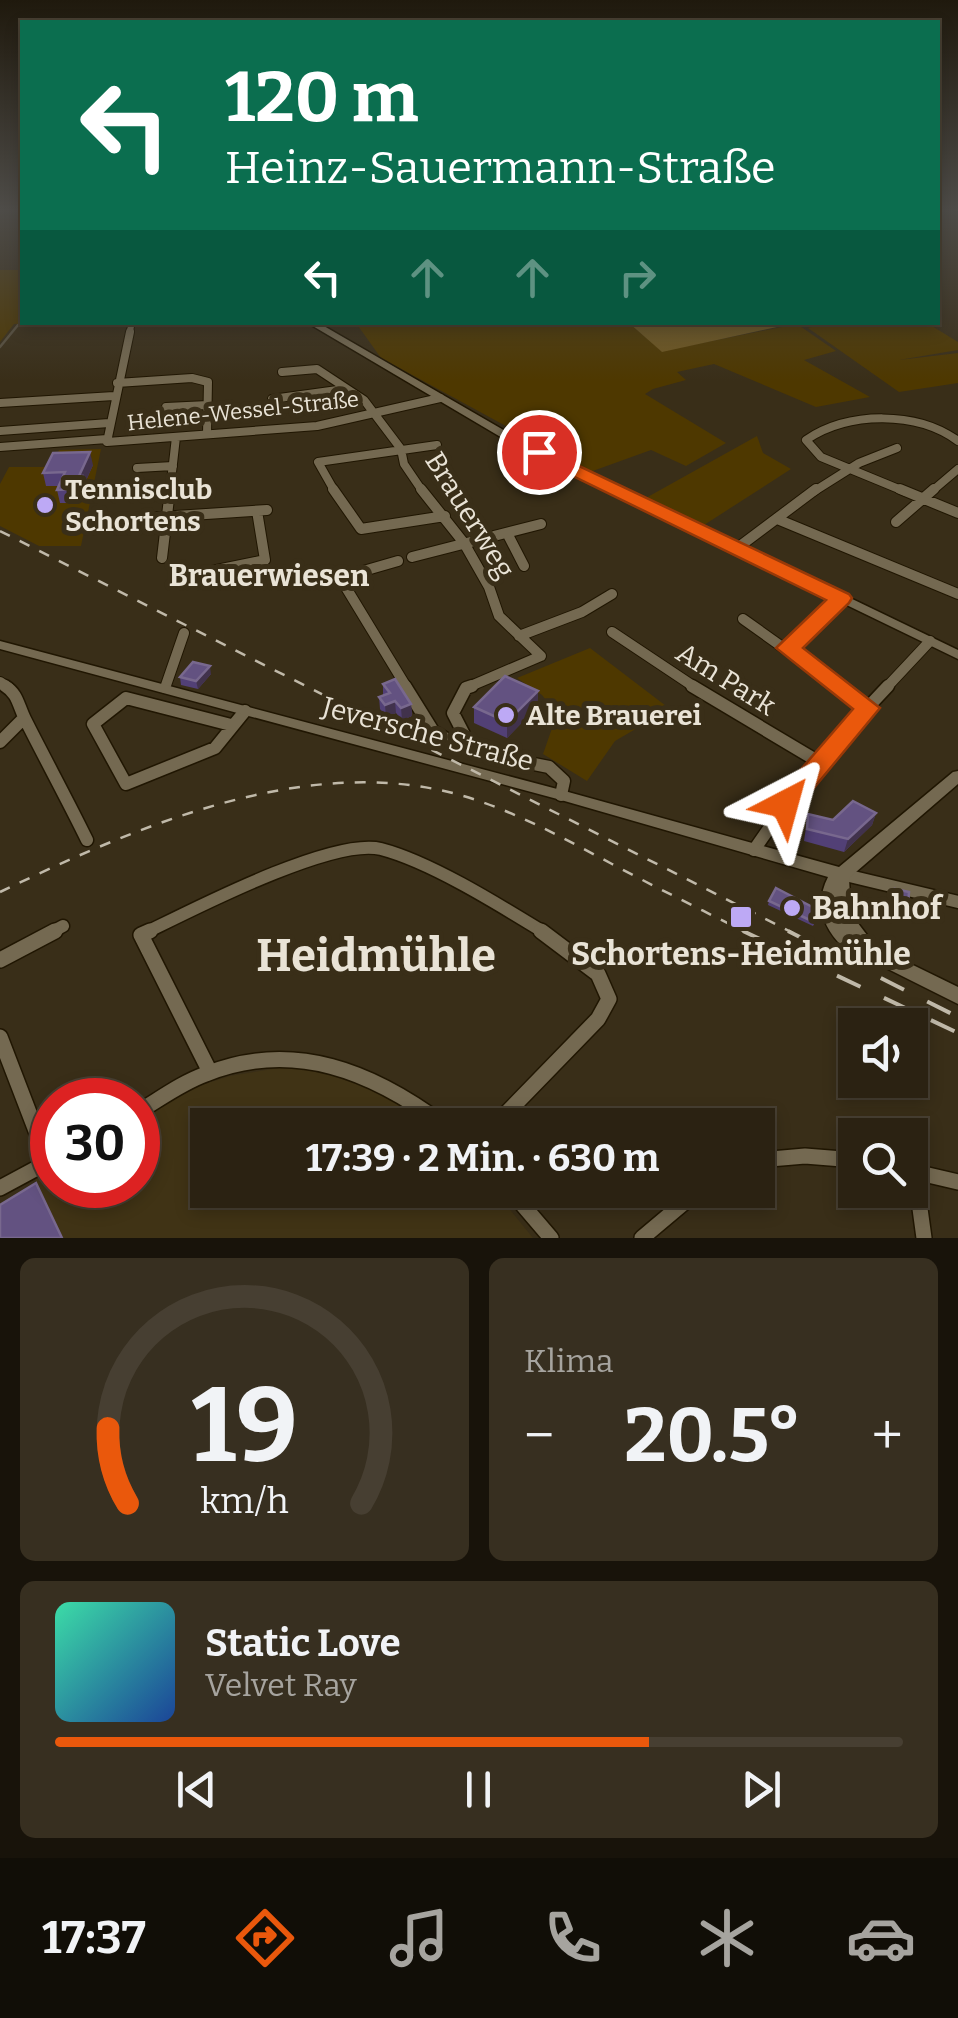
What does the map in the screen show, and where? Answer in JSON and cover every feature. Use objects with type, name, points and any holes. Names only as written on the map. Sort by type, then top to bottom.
[{"type":"street","name":"Helene-Wessel-Straße","points":[[131,325],[107,439],[291,429],[377,416],[440,398]]},
{"type":"street","points":[[315,325],[526,446],[958,655]]},
{"type":"street","name":"Brauerweg","points":[[282,372],[314,368],[364,400],[401,449],[404,464],[428,500],[464,543],[489,587],[499,616],[541,656],[466,688],[453,713],[466,742]]},
{"type":"street","points":[[117,383],[200,378],[209,386],[207,434]]},
{"type":"street","points":[[272,399],[345,388]]},
{"type":"street","points":[[0,403],[114,396]]},
{"type":"street","points":[[166,407],[208,405]]},
{"type":"street","points":[[958,442],[936,426],[903,419],[822,431],[806,440],[812,452],[958,513]]},
{"type":"street","points":[[0,431],[110,423]]},
{"type":"street","points":[[162,558],[176,437]]},
{"type":"street","points":[[0,447],[107,439]]},
{"type":"street","points":[[437,445],[318,462],[361,529],[445,516]]},
{"type":"street","points":[[736,549],[878,452],[898,448]]},
{"type":"street","points":[[137,468],[173,466]]},
{"type":"street","points":[[896,522],[958,469]]},
{"type":"street","points":[[134,492],[170,490]]},
{"type":"street","points":[[130,519],[262,510],[266,560],[198,574]]},
{"type":"street","points":[[776,519],[958,594]]},
{"type":"street","points":[[412,557],[541,524]]},
{"type":"street","points":[[507,532],[524,566]]},
{"type":"street","points":[[398,561],[342,580],[432,732],[456,744],[466,742],[477,754],[549,767],[564,781],[562,795]]},
{"type":"street","points":[[519,636],[582,612],[612,594]]},
{"type":"street","points":[[788,648],[841,598]]},
{"type":"street","points":[[743,619],[868,708]]},
{"type":"street","name":"Am Park","points":[[612,632],[819,762]]},
{"type":"street","points":[[166,689],[184,633]]},
{"type":"street","points":[[754,850],[764,829],[819,762],[930,641]]},
{"type":"street","name":"Jeversche Straße","points":[[0,646],[562,795],[841,874]]},
{"type":"street","points":[[0,682],[15,692],[24,718],[41,744],[87,840]]},
{"type":"street","points":[[231,725],[126,698],[93,724],[126,784],[215,748],[245,711]]},
{"type":"street","points":[[0,742],[24,718]]},
{"type":"street","points":[[841,874],[958,776]]},
{"type":"street","points":[[210,1072],[141,935],[276,871],[354,850],[378,848],[560,940],[602,978],[610,992],[608,1006],[598,1019],[511,1108]]},
{"type":"street","points":[[841,874],[958,902]]},
{"type":"street","points":[[841,874],[844,916],[873,953],[958,996]]},
{"type":"street","points":[[0,960],[63,926]]},
{"type":"street","points":[[0,1037],[30,1111]]},
{"type":"street","points":[[160,1100],[210,1072],[287,1058],[333,1061],[369,1074],[419,1108]]},
{"type":"street","points":[[775,1159],[838,1159]]},
{"type":"street","points":[[0,1188],[30,1171]]},
{"type":"street","points":[[928,1175],[958,1182]]},
{"type":"street","points":[[525,1208],[551,1238]]},
{"type":"street","points":[[642,1238],[678,1208]]},
{"type":"street","points":[[919,1208],[924,1238]]},
{"type":"shaded area","points":[[0,270],[20,270],[20,324],[14,324],[0,342]]},
{"type":"shaded area","points":[[357,325],[631,325],[662,351],[798,325],[836,351],[804,360],[870,397],[816,407],[714,364],[677,372],[686,380],[645,394],[726,443],[686,466],[651,450],[590,472],[381,358]]},
{"type":"shaded area","points":[[631,325],[786,325],[662,352]]},
{"type":"shaded area","points":[[930,325],[958,342],[958,350],[899,360],[958,353],[958,383],[899,392],[808,328]]},
{"type":"shaded area","points":[[757,436],[763,453],[791,469],[701,527],[644,499]]},
{"type":"shaded area","name":"Tennisclub Schortens","points":[[101,449],[81,546],[39,546],[0,526],[0,484],[9,467],[51,467],[59,450]]},
{"type":"shaded area","points":[[590,648],[670,709],[615,741],[587,781],[543,754],[557,714],[542,695],[517,678]]},
{"type":"shaded area","points":[[291,1066],[336,1069],[383,1089],[406,1108],[190,1108],[190,1208],[509,1208],[533,1238],[62,1238],[48,1208],[160,1208],[160,1107],[195,1087],[230,1076]]},
{"type":"building","points":[[90,452],[76,489],[57,490],[65,472],[43,473],[53,453]]},
{"type":"building","points":[[193,662],[210,666],[196,681],[180,677]]},
{"type":"building","points":[[505,676],[538,691],[507,722],[474,707]]},
{"type":"building","points":[[395,679],[411,704],[401,708],[395,701],[385,705],[379,697],[390,693],[383,684]]},
{"type":"building","points":[[853,801],[876,813],[848,839],[807,829],[808,814],[833,820]]},
{"type":"building","name":"Bahnhof","points":[[776,888],[820,911],[814,922],[769,901]]},
{"type":"building","points":[[895,889],[909,892],[908,906],[894,903]]},
{"type":"building","points":[[30,1187],[30,1208],[48,1208],[62,1238],[0,1238],[0,1205]]},
{"type":"waterway","points":[[0,347],[20,325]]},
{"type":"railway","points":[[0,531],[793,933]]},
{"type":"railway","points":[[0,892],[108,843],[223,803],[342,783],[402,784],[460,795],[518,817],[744,931]]},
{"type":"railway","points":[[744,931],[958,1033]]},
{"type":"railway","points":[[788,931],[958,1017]]},
{"type":"place","name":"Tennisclub Schortens","points":[[45,505]]},
{"type":"place","name":"Alte Brauerei","points":[[506,715]]},
{"type":"place","name":"Bahnhof","points":[[792,908]]},
{"type":"place","name":"Schortens-Heidmühle","points":[[741,917]]},
{"type":"district","name":"Brauerwiesen","points":[[269,576]]},
{"type":"district","name":"Heidmühle","points":[[376,956]]},
{"type":"route","points":[[539,452],[841,598],[788,648],[868,708],[785,804]]}]
